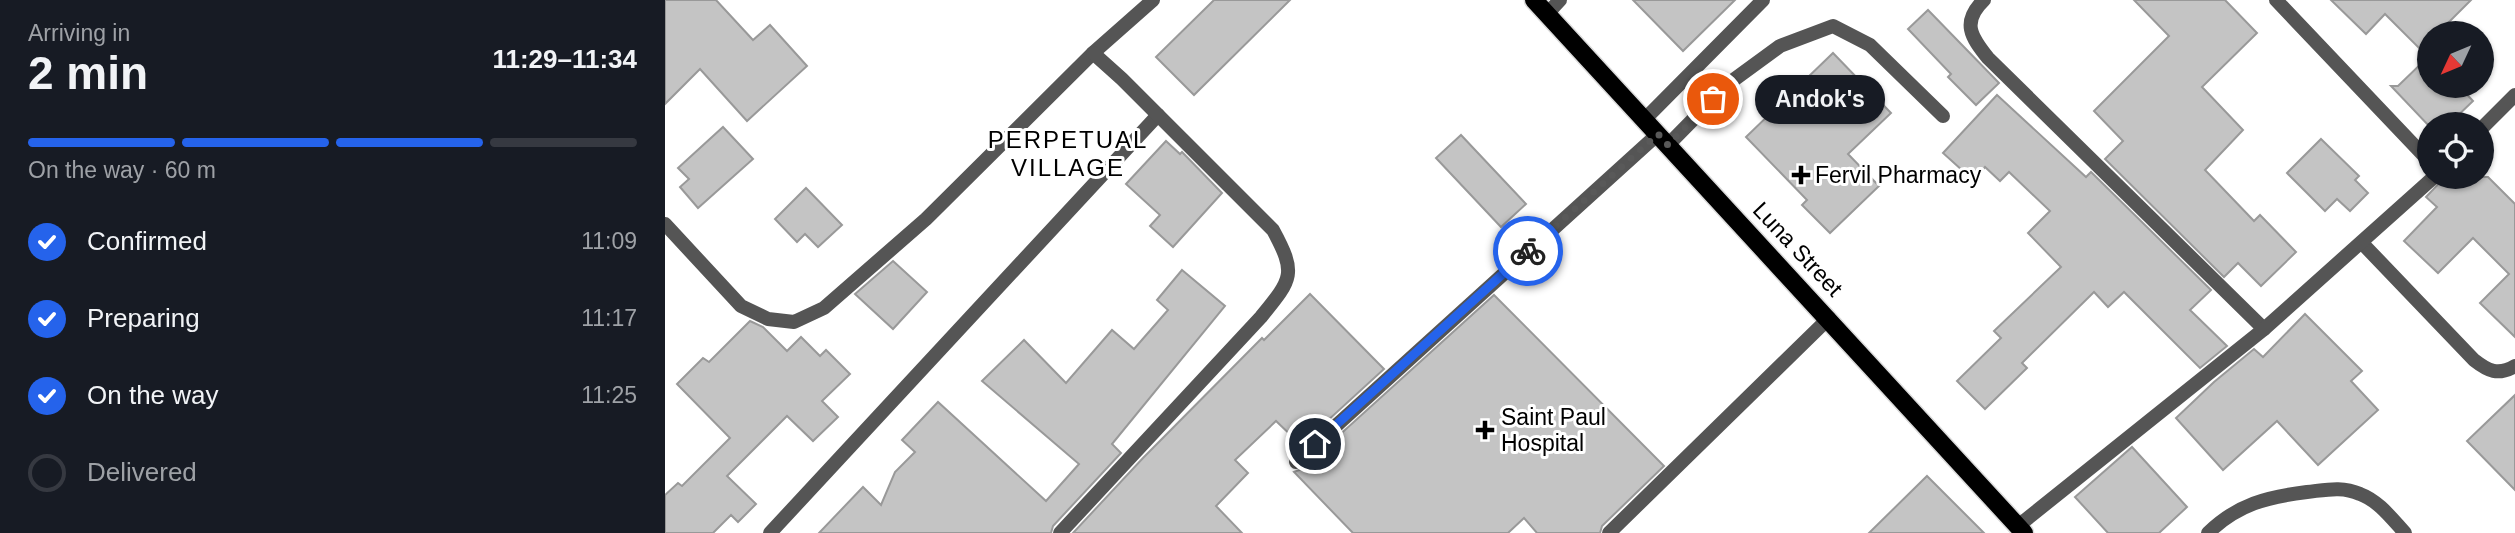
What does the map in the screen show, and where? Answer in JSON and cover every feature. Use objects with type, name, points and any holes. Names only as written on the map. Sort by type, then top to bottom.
[{"type":"main road","name":"Luna Street","points":[[1534,0],[2021,530]]},
{"type":"street","points":[[665,225],[741,306],[768,319],[794,322],[824,308],[926,219],[1093,53],[1153,0]]},
{"type":"street","points":[[1547,14],[1560,0]]},
{"type":"street","points":[[1644,120],[1763,0]]},
{"type":"street","points":[[1984,0],[1971,19],[1970,33],[1988,58],[2263,329]]},
{"type":"street","points":[[2276,0],[2417,148]]},
{"type":"street","points":[[1296,463],[1663,139],[1728,83],[1780,46],[1833,26],[1870,45],[1943,116]]},
{"type":"street","points":[[1060,533],[1261,317],[1277,298],[1289,276],[1288,258],[1273,230],[1093,53]]},
{"type":"street","points":[[2494,116],[2515,95]]},
{"type":"street","points":[[770,533],[1159,115]]},
{"type":"street","points":[[2021,530],[2263,329],[2421,189]]},
{"type":"street","points":[[2362,243],[2474,360],[2489,371],[2504,372],[2515,366]]},
{"type":"street","points":[[1609,533],[1829,318]]},
{"type":"street","points":[[2208,533],[2236,512],[2270,496],[2341,488],[2362,494],[2378,504],[2405,533]]},
{"type":"building","points":[[665,0],[716,0],[753,40],[770,25],[807,66],[747,121],[700,69],[665,104]]},
{"type":"building","points":[[1214,0],[1290,0],[1194,95],[1156,57]]},
{"type":"building","points":[[1633,0],[1735,0],[1683,51]]},
{"type":"building","points":[[2134,0],[2225,0],[2257,33],[2202,87],[2243,130],[2205,170],[2254,221],[2260,215],[2296,252],[2261,286],[2238,263],[2224,277],[2105,159],[2123,141],[2094,111],[2169,36]]},
{"type":"building","points":[[2331,0],[2471,0],[2450,21],[2417,21],[2417,46],[2385,14],[2366,34]]},
{"type":"building","points":[[1928,10],[1999,83],[1976,105],[1948,77],[1951,74],[1908,29]]},
{"type":"building","points":[[1833,53],[1891,113],[1848,154],[1879,186],[1830,233],[1802,205],[1807,200],[1746,137]]},
{"type":"building","points":[[2417,68],[2417,98],[2470,98],[2473,101],[2462,112],[2417,113],[2391,86],[2398,86]]},
{"type":"building","points":[[1997,95],[2086,177],[2091,172],[2211,290],[2190,310],[2227,346],[2200,368],[2124,292],[2108,307],[2094,292],[2022,363],[2027,368],[1985,409],[1957,381],[2001,338],[1994,331],[2061,267],[2028,233],[2050,211],[2009,172],[2000,181],[1985,167],[1973,180],[1943,153]]},
{"type":"building","points":[[723,127],[753,159],[698,208],[680,187],[689,179],[678,168]]},
{"type":"building","points":[[1461,135],[1526,204],[1501,227],[1436,158]]},
{"type":"building","points":[[2321,139],[2359,176],[2355,180],[2368,193],[2350,211],[2337,199],[2325,211],[2287,173]]},
{"type":"building","points":[[1166,141],[1180,154],[1182,152],[1222,193],[1173,247],[1150,226],[1160,215],[1126,184]]},
{"type":"building","points":[[2494,183],[2515,204],[2515,337],[2480,303],[2509,274],[2473,238],[2438,273],[2404,241],[2437,207],[2426,197],[2434,189],[2494,189]]},
{"type":"building","points":[[806,188],[842,225],[818,247],[805,234],[797,242],[775,219]]},
{"type":"building","points":[[893,261],[927,292],[893,329],[855,294]]},
{"type":"building","points":[[1182,270],[1225,306],[1112,444],[1121,453],[1053,526],[1051,533],[819,533],[863,487],[881,505],[895,472],[915,452],[902,440],[938,402],[1046,501],[1079,464],[982,381],[1024,340],[1066,383],[1112,330],[1134,349],[1168,310],[1157,300]]},
{"type":"building","points":[[1310,294],[1384,369],[1301,445],[1276,421],[1235,460],[1248,473],[1216,506],[1242,533],[1073,533],[1143,458],[1262,338],[1264,340]]},
{"type":"building","points":[[1494,295],[1664,466],[1602,526],[1600,533],[1537,533],[1524,518],[1508,533],[1353,533],[1294,472],[1302,469]]},
{"type":"building","points":[[2305,314],[2362,371],[2351,381],[2378,410],[2318,465],[2277,421],[2223,470],[2176,418],[2254,349],[2263,357]]},
{"type":"building","points":[[750,321],[763,327],[787,351],[801,337],[820,356],[826,350],[850,374],[822,401],[838,417],[813,441],[787,416],[727,476],[756,504],[738,522],[731,515],[713,533],[665,533],[665,495],[678,483],[682,486],[730,438],[677,384],[703,358],[709,362]]},
{"type":"building","points":[[2515,395],[2515,490],[2467,441]]},
{"type":"building","points":[[2132,447],[2187,507],[2159,533],[2108,533],[2075,497]]},
{"type":"building","points":[[1927,476],[1984,533],[1869,533]]},
{"type":"way so far","points":[[1528,251],[1658,134],[1668,145],[1713,99]]},
{"type":"place","name":"Andok's","points":[[1713,99]]},
{"type":"place","name":"Fervil Pharmacy","points":[[1801,175]]},
{"type":"place","name":"Saint Paul Hospital","points":[[1485,430]]},
{"type":"district","name":"PERPETUAL VILLAGE","points":[[1068,153]]},
{"type":"route","points":[[1315,444],[1528,251]]}]
